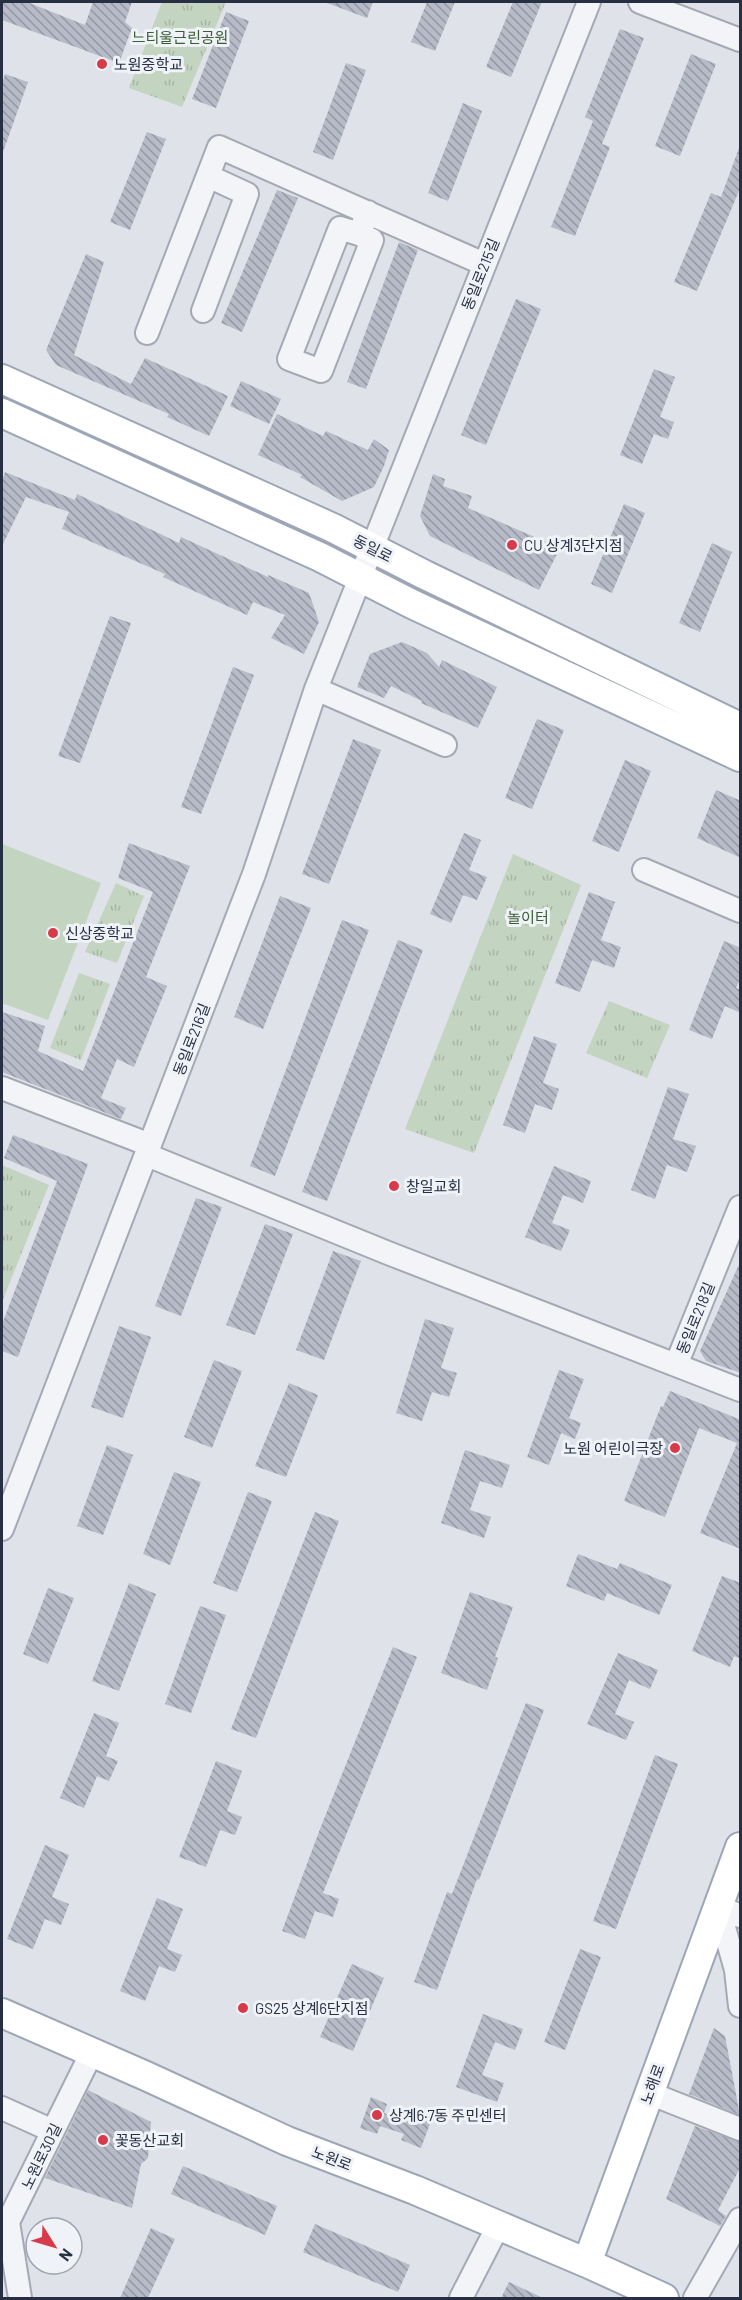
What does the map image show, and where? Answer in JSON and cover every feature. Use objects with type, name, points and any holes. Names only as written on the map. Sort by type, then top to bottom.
[{"type":"main road","name":"동일로","points":[[2,379],[372,547],[425,575],[741,727]]},
{"type":"main road","name":"동일로","points":[[2,413],[360,577],[412,604],[741,756]]},
{"type":"main road","name":"노해로","points":[[587,2263],[649,2093],[729,1911],[741,1846]]},
{"type":"main road","name":"노원로","points":[[2,2013],[287,2141],[415,2190],[664,2298]]},
{"type":"street","name":"동일로215길","points":[[372,547],[589,2]]},
{"type":"street","points":[[640,2],[741,40]]},
{"type":"street","points":[[147,333],[219,147],[484,264]]},
{"type":"street","points":[[202,311],[247,194],[208,176]]},
{"type":"street","points":[[359,234],[368,212]]},
{"type":"street","points":[[340,228],[359,234],[372,240],[321,370],[290,359],[340,228]]},
{"type":"street","name":"동일로216길","points":[[2,1529],[254,874],[316,689],[372,547]]},
{"type":"street","points":[[316,689],[445,745]]},
{"type":"street","points":[[644,870],[741,911]]},
{"type":"street","points":[[2,1088],[359,1241],[676,1365]]},
{"type":"street","name":"동일로218길","points":[[741,1207],[676,1365],[741,1390]]},
{"type":"street","points":[[729,1911],[741,2006]]},
{"type":"street","name":"노원로30길","points":[[20,2298],[8,2222],[92,2052]]},
{"type":"street","points":[[649,2093],[741,2129]]},
{"type":"street","points":[[2,2108],[53,2131]]},
{"type":"street","points":[[695,2298],[741,2219]]},
{"type":"street","points":[[461,2298],[498,2226]]},
{"type":"green space","name":"느티울근린공원","points":[[162,2],[226,2],[182,107],[129,88]]},
{"type":"green space","points":[[2,844],[101,883],[48,1020],[2,1003]]},
{"type":"green space","name":"놀이터","points":[[513,854],[581,885],[474,1153],[405,1129]]},
{"type":"green space","points":[[116,883],[144,896],[117,963],[85,952]]},
{"type":"green space","points":[[79,973],[110,984],[81,1060],[50,1048]]},
{"type":"green space","points":[[609,1001],[670,1025],[647,1078],[586,1053]]},
{"type":"green space","points":[[2,1165],[49,1185],[2,1302]]},
{"type":"building","points":[[2,2],[27,2],[85,25],[93,2],[132,2],[125,22],[132,28],[119,63],[2,20]]},
{"type":"building","points":[[327,2],[373,2],[367,18]]},
{"type":"building","points":[[427,2],[455,2],[435,51],[411,42]]},
{"type":"building","points":[[513,2],[542,2],[511,77],[486,67]]},
{"type":"building","points":[[226,12],[249,21],[216,108],[192,99]]},
{"type":"building","points":[[620,29],[644,38],[602,144],[610,147],[575,236],[551,227],[593,121],[585,117]]},
{"type":"building","points":[[691,54],[716,64],[680,156],[655,146]]},
{"type":"building","points":[[346,63],[366,70],[333,160],[313,152]]},
{"type":"building","points":[[5,74],[28,82],[3,152],[2,84]]},
{"type":"building","points":[[463,103],[482,111],[448,201],[428,193]]},
{"type":"building","points":[[147,132],[166,139],[130,230],[110,222]]},
{"type":"building","points":[[739,148],[741,186],[697,291],[674,282],[711,193],[721,197]]},
{"type":"building","points":[[277,190],[298,198],[242,332],[221,323]]},
{"type":"building","points":[[399,242],[418,250],[366,389],[347,382]]},
{"type":"building","points":[[86,254],[104,262],[74,355],[131,384],[145,358],[228,396],[209,436],[167,417],[169,414],[56,365],[46,350]]},
{"type":"building","points":[[516,299],[541,309],[486,445],[461,435]]},
{"type":"building","points":[[654,369],[675,377],[660,417],[674,422],[668,439],[654,434],[642,464],[620,455]]},
{"type":"building","points":[[241,381],[281,399],[269,424],[230,406]]},
{"type":"building","points":[[277,414],[323,436],[326,431],[368,450],[374,439],[389,450],[374,487],[342,501],[300,477],[302,475],[258,455]]},
{"type":"building","points":[[5,472],[75,500],[77,494],[179,543],[181,537],[309,593],[319,622],[304,654],[271,638],[285,615],[253,602],[247,615],[163,577],[165,574],[62,529],[69,512],[26,497],[2,546],[2,481]]},
{"type":"building","points":[[433,474],[445,479],[443,486],[472,496],[468,508],[560,548],[539,590],[430,536],[420,516]]},
{"type":"building","points":[[624,504],[645,513],[612,593],[591,584]]},
{"type":"building","points":[[712,543],[732,552],[700,632],[679,623]]},
{"type":"building","points":[[110,616],[131,623],[80,763],[58,756]]},
{"type":"building","points":[[402,642],[427,653],[439,667],[442,660],[497,687],[478,728],[421,703],[422,701],[391,686],[384,698],[357,687],[370,654]]},
{"type":"building","points":[[233,667],[254,675],[201,814],[181,807]]},
{"type":"building","points":[[537,719],[564,730],[532,809],[505,798]]},
{"type":"building","points":[[353,739],[381,750],[329,884],[302,874]]},
{"type":"building","points":[[625,760],[651,771],[619,852],[592,841]]},
{"type":"building","points":[[716,790],[741,801],[741,858],[697,838]]},
{"type":"building","points":[[464,833],[481,840],[469,870],[487,877],[477,900],[463,895],[451,923],[430,914]]},
{"type":"building","points":[[129,843],[190,866],[146,977],[167,986],[134,1067],[117,1059],[101,1098],[126,1108],[121,1119],[2,1072],[2,1012],[45,1026],[38,1051],[83,1071],[153,892],[118,878]]},
{"type":"building","points":[[589,892],[615,902],[601,940],[621,947],[614,968],[592,960],[580,992],[555,983]]},
{"type":"building","points":[[280,896],[311,908],[263,1029],[234,1017]]},
{"type":"building","points":[[342,920],[369,930],[275,1176],[250,1166]]},
{"type":"building","points":[[398,940],[423,950],[327,1201],[302,1192]]},
{"type":"building","points":[[724,941],[741,948],[741,977],[736,988],[741,990],[741,1013],[725,1006],[712,1039],[689,1030]]},
{"type":"building","points":[[534,1036],[557,1044],[543,1083],[559,1089],[552,1110],[535,1104],[525,1133],[503,1125]]},
{"type":"building","points":[[668,1087],[689,1094],[673,1139],[696,1146],[687,1172],[667,1165],[655,1199],[631,1190]]},
{"type":"building","points":[[13,1135],[88,1164],[18,1357],[2,1351],[2,1324],[57,1181],[4,1158]]},
{"type":"building","points":[[554,1166],[591,1181],[583,1203],[563,1195],[552,1223],[570,1230],[561,1251],[525,1237]]},
{"type":"building","points":[[196,1198],[222,1207],[181,1316],[155,1306]]},
{"type":"building","points":[[265,1224],[293,1234],[255,1335],[226,1325]]},
{"type":"building","points":[[333,1251],[361,1261],[324,1360],[296,1350]]},
{"type":"building","points":[[741,1260],[741,1373],[706,1361],[700,1351]]},
{"type":"building","points":[[425,1319],[454,1328],[441,1368],[457,1373],[449,1397],[432,1392],[422,1421],[396,1413]]},
{"type":"building","points":[[119,1326],[151,1337],[123,1418],[91,1407]]},
{"type":"building","points":[[214,1360],[242,1371],[212,1448],[184,1437]]},
{"type":"building","points":[[559,1370],[584,1379],[569,1418],[581,1423],[575,1439],[561,1433],[549,1465],[527,1457]]},
{"type":"building","points":[[289,1383],[318,1395],[286,1477],[255,1466]]},
{"type":"building","points":[[670,1391],[741,1420],[741,1549],[700,1533],[737,1443],[699,1428],[665,1517],[624,1501],[661,1406],[663,1407]]},
{"type":"building","points":[[107,1445],[133,1455],[103,1535],[77,1526]]},
{"type":"building","points":[[465,1450],[510,1465],[502,1488],[480,1481],[470,1510],[491,1517],[484,1538],[441,1523]]},
{"type":"building","points":[[174,1472],[201,1482],[170,1565],[143,1554]]},
{"type":"building","points":[[248,1492],[272,1501],[237,1592],[213,1583]]},
{"type":"building","points":[[315,1512],[339,1521],[256,1738],[231,1729]]},
{"type":"building","points":[[578,1554],[617,1569],[620,1563],[672,1585],[659,1615],[607,1593],[604,1601],[566,1586]]},
{"type":"building","points":[[722,1576],[741,1583],[741,1659],[734,1656],[730,1667],[692,1651]]},
{"type":"building","points":[[129,1583],[156,1594],[119,1691],[92,1681]]},
{"type":"building","points":[[48,1588],[74,1598],[48,1664],[23,1654]]},
{"type":"building","points":[[470,1592],[513,1607],[495,1657],[498,1658],[487,1690],[441,1673]]},
{"type":"building","points":[[200,1606],[226,1615],[191,1713],[165,1704]]},
{"type":"building","points":[[393,1647],[417,1657],[323,1893],[339,1899],[333,1917],[315,1911],[305,1939],[282,1931]]},
{"type":"building","points":[[618,1653],[658,1670],[650,1689],[629,1680],[615,1714],[634,1722],[626,1740],[587,1724]]},
{"type":"building","points":[[526,1703],[544,1710],[479,1880],[477,1879],[437,1990],[414,1982],[447,1892],[452,1894]]},
{"type":"building","points":[[94,1713],[119,1723],[106,1756],[118,1761],[109,1781],[97,1776],[84,1808],[60,1798]]},
{"type":"building","points":[[655,1755],[678,1764],[616,1929],[593,1921]]},
{"type":"building","points":[[216,1761],[242,1771],[227,1811],[242,1817],[235,1835],[220,1830],[206,1867],[179,1857]]},
{"type":"building","points":[[45,1845],[69,1855],[52,1897],[69,1904],[61,1925],[45,1919],[33,1949],[7,1939]]},
{"type":"building","points":[[157,1898],[183,1909],[167,1949],[182,1955],[175,1972],[159,1966],[145,2001],[120,1991]]},
{"type":"building","points":[[580,1949],[601,1957],[565,2050],[544,2042]]},
{"type":"building","points":[[352,1964],[384,1978],[353,2051],[320,2037]]},
{"type":"building","points":[[483,2014],[523,2029],[515,2050],[495,2042],[482,2075],[504,2083],[497,2102],[456,2087]]},
{"type":"building","points":[[714,2028],[725,2036],[740,2115],[689,2094]]},
{"type":"building","name":"꽃동산교회","points":[[88,2090],[151,2122],[148,2158],[141,2164],[132,2208],[45,2178]]},
{"type":"building","points":[[371,2097],[387,2104],[384,2113],[408,2121],[411,2114],[431,2121],[421,2148],[401,2140],[404,2134],[380,2126],[377,2134],[360,2128]]},
{"type":"building","points":[[695,2126],[741,2142],[741,2166],[718,2210],[726,2216],[720,2226],[666,2199]]},
{"type":"building","points":[[183,2166],[277,2206],[265,2235],[171,2194]]},
{"type":"building","points":[[315,2224],[410,2265],[398,2292],[303,2252]]},
{"type":"building","points":[[151,2228],[175,2239],[148,2298],[120,2298]]},
{"type":"building","points":[[509,2282],[543,2298],[501,2298]]},
{"type":"place","name":"노원중학교","points":[[102,64]]},
{"type":"place","name":"CU 상계3단지점","points":[[512,545]]},
{"type":"place","name":"신상중학교","points":[[53,933]]},
{"type":"place","name":"창일교회","points":[[394,1186]]},
{"type":"place","name":"노원 어린이극장","points":[[675,1448]]},
{"type":"place","name":"GS25 상계6단지점","points":[[243,2008]]},
{"type":"place","name":"상계6·7동 주민센터","points":[[377,2115]]},
{"type":"place","name":"꽃동산교회","points":[[103,2140]]}]
